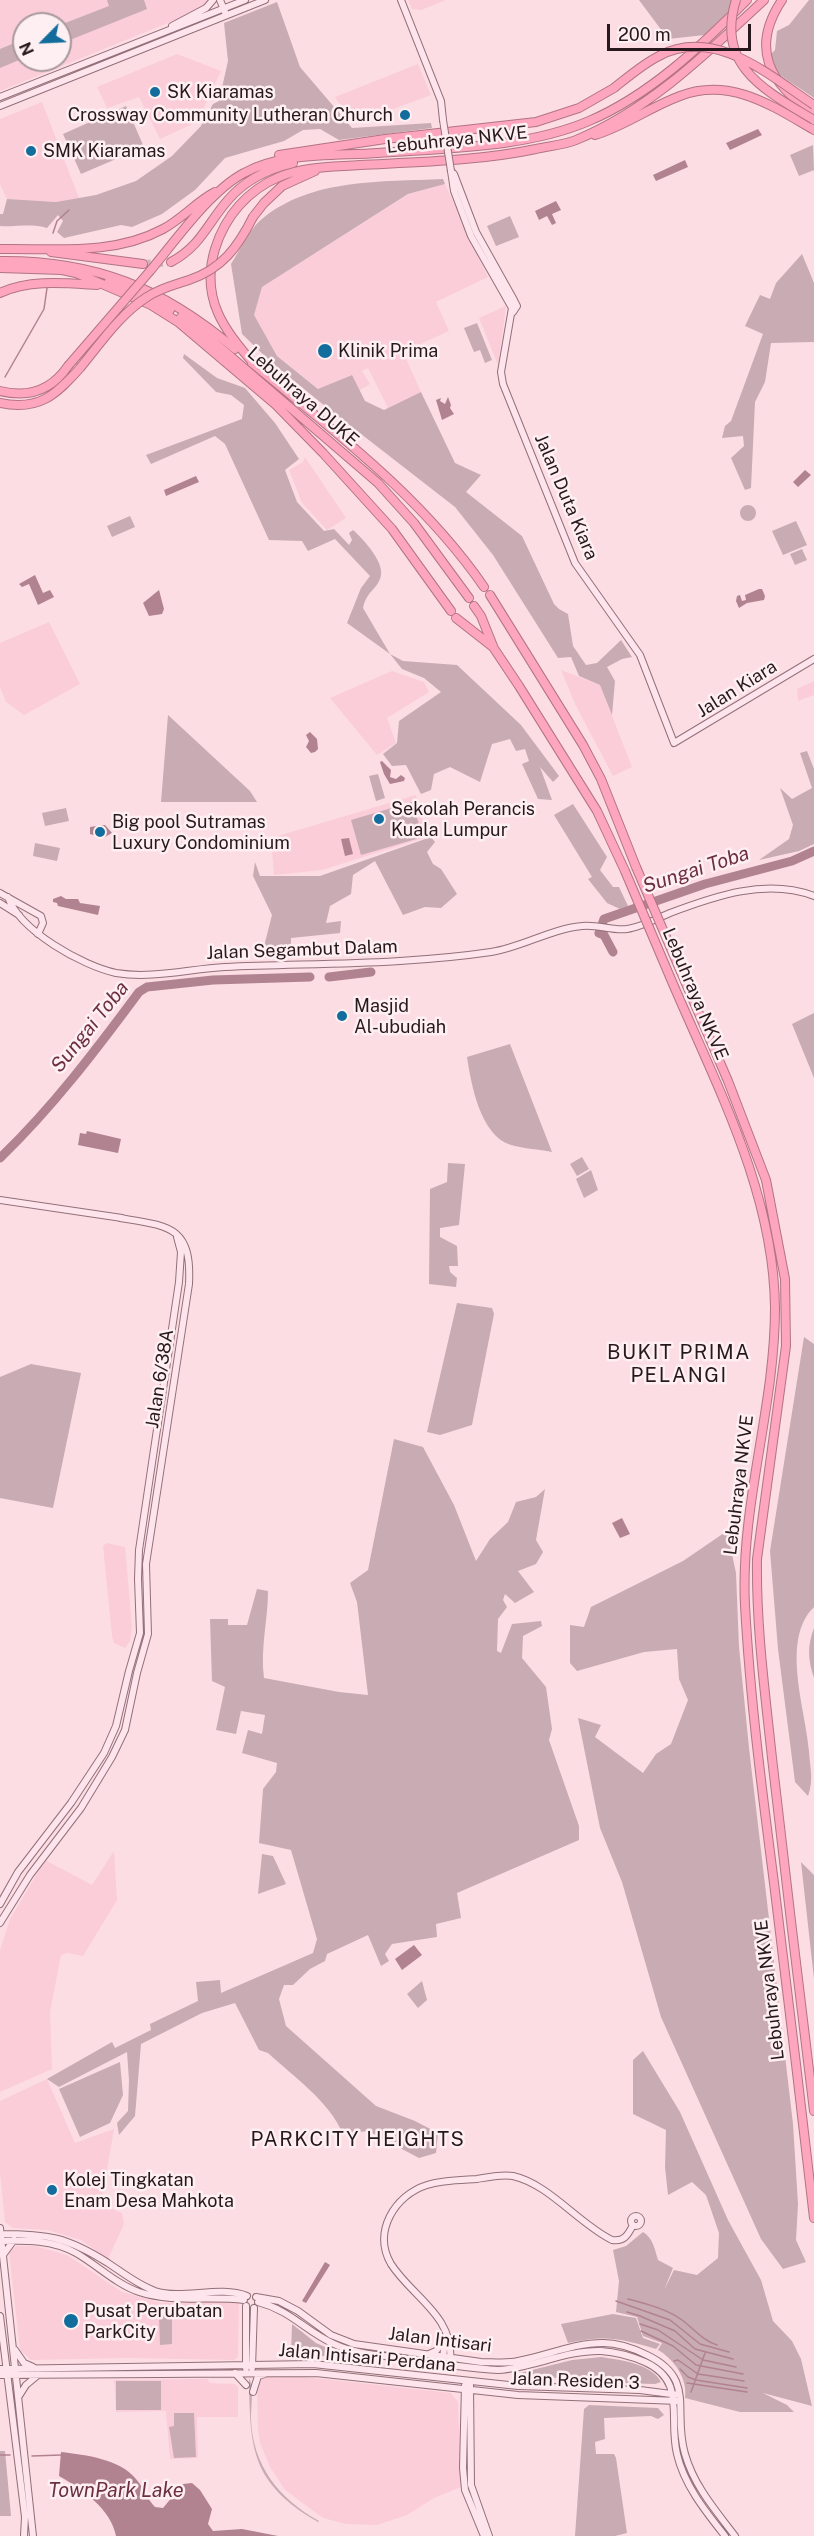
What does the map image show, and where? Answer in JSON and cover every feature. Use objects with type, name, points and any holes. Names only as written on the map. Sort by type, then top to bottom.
[{"type":"highway","points":[[736,0],[731,38],[741,64],[758,84],[814,120]]},
{"type":"highway","name":"Lebuhraya NKVE","points":[[316,158],[456,148],[537,136],[588,122],[635,97],[688,56],[747,0]]},
{"type":"highway","name":"Lebuhraya NKVE","points":[[256,366],[238,347],[218,316],[211,286],[210,269],[219,236],[237,207],[262,185],[296,171],[493,157],[574,141],[641,105],[682,75],[764,0]]},
{"type":"highway","points":[[783,0],[773,14],[768,29],[766,47],[768,60],[777,82],[787,93],[814,113]]},
{"type":"highway","points":[[265,164],[275,156],[294,152],[536,122],[579,108],[614,88],[659,56],[688,47],[720,50],[740,58],[814,105]]},
{"type":"highway","points":[[574,141],[597,135],[680,96],[703,90],[726,89],[750,95],[814,130]]},
{"type":"highway","points":[[0,392],[20,395],[35,393],[52,384],[146,268],[222,189],[245,172],[265,164],[293,158],[316,158]]},
{"type":"highway","points":[[171,262],[191,250],[228,200],[247,183],[277,167],[316,158]]},
{"type":"highway","points":[[0,403],[25,405],[43,401],[58,393],[117,324],[139,302],[158,291],[207,273],[224,261],[241,241],[253,217],[269,197],[282,186],[320,168]]},
{"type":"highway","points":[[0,249],[74,249],[126,244],[165,228],[186,215],[207,196],[222,189]]},
{"type":"highway","points":[[27,248],[146,268]]},
{"type":"highway","name":"Lebuhraya DUKE","points":[[0,261],[54,263],[127,281],[149,290],[191,314],[256,366]]},
{"type":"highway","name":"Lebuhraya DUKE","points":[[0,268],[62,270],[111,281],[158,302],[215,343],[378,483],[414,523],[481,616],[493,647]]},
{"type":"highway","name":"Lebuhraya DUKE","points":[[76,273],[100,285]]},
{"type":"highway","points":[[0,293],[11,288],[52,283],[100,285]]},
{"type":"highway","name":"Lebuhraya NKVE","points":[[100,285],[152,305],[178,322],[276,405],[372,506],[454,615],[493,647],[597,811],[625,871],[730,1118],[754,1182],[764,1216],[774,1274],[775,1311],[771,1372],[745,1558],[745,1603],[768,1836],[814,2218]]},
{"type":"highway","points":[[256,366],[403,491],[463,556],[484,587]]},
{"type":"highway","name":"Lebuhraya NKVE","points":[[490,595],[583,745],[601,779],[636,867],[728,1081],[766,1180],[785,1279],[786,1346],[757,1559],[757,1582],[761,1652],[778,1812],[814,2111]]},
{"type":"street","points":[[159,34],[206,8],[213,0]]},
{"type":"street","points":[[220,0],[226,15]]},
{"type":"street","points":[[0,106],[226,15],[232,6],[245,0]]},
{"type":"street","points":[[0,97],[224,8],[265,0]]},
{"type":"street","name":"Jalan Duta Kiara","points":[[401,0],[441,101],[451,171],[479,239],[517,306],[512,314],[501,372],[503,384],[575,563],[640,655],[674,743]]},
{"type":"street","name":"Jalan Kiara","points":[[674,743],[814,659]]},
{"type":"street","name":"Jalan Segambut Dalam","points":[[0,893],[8,897],[38,934],[63,952],[99,968],[134,975],[208,968],[380,963],[482,953],[509,948],[566,929],[592,926],[606,929],[630,929],[695,904],[748,890],[791,888],[814,896]]},
{"type":"street","points":[[8,897],[40,916],[43,922],[38,934]]},
{"type":"street","points":[[0,903],[22,917]]},
{"type":"street","points":[[0,1200],[152,1223],[175,1234]]},
{"type":"street","name":"Jalan 6/38A","points":[[0,1905],[18,1872],[71,1803],[104,1753],[116,1726],[140,1633],[138,1580],[142,1534],[165,1390],[181,1263],[179,1242],[175,1234]]},
{"type":"street","name":"Jalan 6/38A","points":[[0,1922],[30,1875],[81,1808],[112,1757],[125,1730],[150,1624],[146,1564],[186,1306],[190,1266],[187,1248],[175,1234]]},
{"type":"street","points":[[181,1263],[187,1260],[190,1266]]},
{"type":"street","points":[[466,2360],[455,2350],[437,2315],[391,2264],[384,2242],[387,2223],[393,2210],[411,2192],[430,2184],[514,2176],[543,2192],[612,2240],[622,2240],[633,2225]]},
{"type":"street","points":[[0,2222],[13,2237]]},
{"type":"street","points":[[0,2228],[33,2536]]},
{"type":"street","points":[[0,2237],[49,2243],[69,2250],[130,2289],[154,2296],[246,2301],[257,2299],[249,2349],[233,2369],[246,2385]]},
{"type":"street","points":[[3,2255],[13,2237]]},
{"type":"street","name":"Jalan Intisari","points":[[257,2299],[279,2301],[341,2340],[425,2354],[446,2361],[516,2362],[579,2345],[612,2344],[642,2353],[665,2365],[675,2377],[676,2398]]},
{"type":"street","name":"Jalan Intisari","points":[[257,2299],[294,2317],[320,2337],[351,2350],[510,2369],[580,2353],[601,2351],[636,2358],[660,2370],[667,2378]]},
{"type":"street","points":[[246,2301],[254,2308]]},
{"type":"street","points":[[246,2301],[249,2368]]},
{"type":"street","points":[[0,2316],[3,2372],[25,2517],[24,2536]]},
{"type":"street","points":[[425,2354],[436,2351],[446,2336]]},
{"type":"street","points":[[446,2336],[446,2361]]},
{"type":"street","points":[[13,2345],[20,2359],[33,2367]]},
{"type":"street","points":[[249,2349],[259,2361],[266,2365]]},
{"type":"street","name":"Jalan Intisari Perdana","points":[[15,2372],[38,2375],[313,2364],[467,2384]]},
{"type":"street","name":"Jalan Intisari Perdana","points":[[15,2372],[33,2367],[162,2370]]},
{"type":"street","name":"Jalan Intisari Perdana","points":[[249,2368],[451,2386],[467,2384]]},
{"type":"street","points":[[3,2372],[15,2372]]},
{"type":"street","points":[[253,2392],[258,2376],[280,2372]]},
{"type":"street","points":[[19,2398],[21,2390],[38,2375]]},
{"type":"street","points":[[667,2378],[676,2398],[682,2442],[688,2464],[698,2485],[735,2536]]},
{"type":"street","points":[[651,2391],[667,2384],[667,2378]]},
{"type":"street","points":[[467,2384],[463,2468],[465,2490],[484,2536]]},
{"type":"street","name":"Jalan Residen 3","points":[[467,2384],[651,2391],[676,2398]]},
{"type":"street","name":"Jalan Residen 3","points":[[467,2384],[488,2391],[518,2395],[654,2400],[676,2398]]},
{"type":"street","points":[[451,2386],[466,2403],[471,2485],[489,2536]]},
{"type":"street","points":[[466,2403],[475,2395],[488,2391]]},
{"type":"street","points":[[672,2416],[676,2398]]},
{"type":"street","points":[[654,2400],[668,2408],[672,2416],[677,2456],[685,2477],[699,2501],[726,2536]]},
{"type":"shaded area","points":[[0,0],[209,0],[200,10],[72,62],[72,12],[12,12],[12,72],[47,72],[0,91]]},
{"type":"shaded area","points":[[107,0],[144,0],[147,9],[72,39],[72,20],[109,6]]},
{"type":"shaded area","points":[[408,0],[446,0],[421,10],[412,9]]},
{"type":"shaded area","points":[[639,0],[732,0],[730,10],[705,35],[668,39]]},
{"type":"shaded area","points":[[809,0],[814,0],[814,98],[777,73],[771,54],[775,50],[777,31],[789,25]]},
{"type":"shaded area","points":[[277,2],[300,67],[352,128],[431,123],[432,128],[339,140],[320,129],[303,130],[284,141],[225,158],[195,190],[162,214],[132,227],[121,225],[64,238],[57,232],[63,221],[58,215],[47,228],[30,225],[0,226],[0,214],[3,214],[7,199],[56,202],[96,195],[136,181],[172,156],[201,126],[213,104],[219,101],[228,61],[224,23]]},
{"type":"shaded area","points":[[12,44],[12,63],[0,68],[0,49]]},
{"type":"shaded area","name":"SK Kiaramas","points":[[177,54],[221,71],[197,122],[160,139],[139,97],[107,108],[97,87]]},
{"type":"shaded area","points":[[418,64],[431,95],[353,124],[335,97]]},
{"type":"shaded area","name":"SMK Kiaramas","points":[[42,102],[79,198],[56,202],[7,199],[0,184],[0,119]]},
{"type":"shaded area","points":[[126,106],[144,147],[81,174],[63,134]]},
{"type":"shaded area","points":[[813,145],[814,170],[799,176],[790,155]]},
{"type":"shaded area","points":[[443,179],[445,184],[408,194],[262,287],[254,315],[277,356],[318,389],[352,375],[365,401],[384,410],[421,392],[455,463],[481,475],[466,492],[522,536],[554,604],[568,614],[573,646],[586,665],[597,663],[621,640],[632,657],[622,659],[607,667],[615,681],[612,715],[600,685],[579,676],[571,657],[558,658],[493,555],[455,507],[272,363],[242,334],[231,264],[249,234],[262,219],[302,196],[325,189],[372,182]]},
{"type":"shaded area","points":[[445,184],[488,277],[436,302],[449,331],[403,352],[421,392],[388,408],[368,368],[362,371],[370,384],[359,391],[351,375],[319,389],[277,356],[253,315],[262,287],[409,194]]},
{"type":"shaded area","points":[[510,216],[519,237],[496,246],[487,226]]},
{"type":"shaded area","points":[[802,254],[814,283],[814,342],[771,343],[765,382],[755,402],[751,488],[745,490],[731,458],[744,446],[743,436],[722,438],[725,426],[731,421],[763,334],[745,326],[760,295],[770,299],[776,283]]},
{"type":"shaded area","points":[[506,306],[505,315],[498,365],[479,318]]},
{"type":"shaded area","points":[[477,323],[492,360],[485,363],[480,350],[474,352],[464,328]]},
{"type":"shaded area","points":[[184,354],[217,378],[245,388],[275,423],[299,459],[285,470],[297,502],[324,531],[334,529],[349,545],[352,540],[349,533],[353,530],[373,552],[380,566],[380,579],[363,608],[390,654],[347,623],[361,588],[370,576],[335,539],[308,551],[302,541],[269,540],[225,444],[215,436],[151,464],[146,455],[242,419],[244,405],[231,395],[216,392],[183,358]]},
{"type":"shaded area","points":[[305,457],[346,518],[327,530],[302,503],[289,470],[303,462]]},
{"type":"shaded area","points":[[748,505],[756,513],[748,521],[740,513]]},
{"type":"shaded area","points":[[130,516],[135,527],[112,537],[107,526]]},
{"type":"shaded area","points":[[796,521],[807,545],[783,555],[772,531]]},
{"type":"shaded area","points":[[802,549],[807,560],[795,565],[790,554]]},
{"type":"shaded area","points":[[49,622],[80,684],[24,715],[6,702],[0,687],[0,643]]},
{"type":"shaded area","points":[[390,654],[403,661],[457,665],[521,725],[559,776],[553,782],[540,767],[552,800],[538,799],[522,764],[529,761],[525,749],[516,751],[510,739],[492,744],[480,782],[450,767],[434,774],[431,790],[421,794],[406,765],[392,766],[383,754],[397,743],[399,721],[441,692],[424,678],[402,669]]},
{"type":"shaded area","points":[[561,670],[600,685],[632,767],[613,776],[575,704]]},
{"type":"shaded area","points":[[392,671],[424,682],[429,692],[387,718],[396,743],[377,755],[330,698]]},
{"type":"shaded area","points":[[814,681],[814,695],[798,701],[797,689]]},
{"type":"shaded area","points":[[168,715],[250,791],[257,802],[161,802]]},
{"type":"shaded area","points":[[807,751],[814,769],[814,844],[799,851],[759,860],[789,839],[793,825],[780,788],[792,799],[812,788],[800,753]]},
{"type":"shaded area","points":[[378,774],[385,798],[376,801],[369,776]]},
{"type":"shaded area","name":"Sekolah Perancis Kuala Lumpur","points":[[416,795],[427,837],[322,870],[274,875],[271,838]]},
{"type":"shaded area","points":[[412,802],[423,837],[361,855],[351,820]]},
{"type":"shaded area","points":[[573,804],[607,857],[600,870],[613,887],[619,887],[628,906],[620,909],[607,903],[588,879],[592,877],[554,815]]},
{"type":"shaded area","points":[[66,808],[69,821],[45,826],[42,813]]},
{"type":"shaded area","points":[[431,837],[435,842],[427,852],[433,864],[441,869],[457,894],[441,908],[425,907],[403,915],[375,861],[353,875],[351,894],[330,906],[326,923],[341,921],[340,933],[291,938],[291,958],[261,958],[272,915],[253,876],[255,862],[260,876],[320,876]]},
{"type":"shaded area","points":[[35,843],[60,848],[57,861],[33,856]]},
{"type":"shaded area","points":[[814,1013],[814,1078],[792,1024]]},
{"type":"shaded area","points":[[510,1044],[552,1152],[511,1145],[500,1140],[485,1120],[479,1107],[467,1057]]},
{"type":"shaded area","points":[[582,1157],[589,1169],[577,1176],[570,1164]]},
{"type":"shaded area","points":[[448,1163],[465,1164],[459,1225],[440,1228],[440,1237],[457,1246],[458,1266],[449,1266],[450,1272],[457,1278],[456,1287],[429,1284],[430,1189],[447,1182]]},
{"type":"shaded area","points":[[591,1170],[598,1190],[584,1198],[576,1179]]},
{"type":"shaded area","points":[[457,1303],[492,1308],[494,1314],[472,1425],[440,1435],[427,1432]]},
{"type":"shaded area","points":[[804,1337],[814,1344],[814,1607],[804,1621],[798,1638],[797,1656],[800,1696],[811,1769],[808,1796],[795,1782],[778,1649],[770,1551]]},
{"type":"shaded area","points":[[31,1364],[81,1373],[53,1508],[0,1498],[0,1377]]},
{"type":"shaded area","points":[[394,1439],[423,1447],[454,1505],[476,1561],[490,1539],[508,1522],[516,1502],[536,1497],[545,1489],[536,1540],[543,1552],[536,1564],[518,1571],[534,1592],[515,1603],[505,1594],[503,1600],[507,1607],[498,1619],[497,1651],[501,1653],[512,1624],[541,1621],[542,1626],[523,1636],[522,1658],[546,1687],[552,1729],[549,1740],[579,1826],[579,1840],[457,1893],[461,1918],[436,1924],[437,1937],[392,1944],[385,1954],[389,1961],[381,1966],[368,1935],[327,1954],[325,1961],[310,1969],[293,1985],[284,1985],[279,1999],[286,2026],[376,2106],[415,2121],[438,2133],[436,2153],[419,2158],[368,2131],[343,2134],[329,2111],[310,2090],[268,2053],[259,2050],[235,2003],[202,2013],[141,2044],[135,2116],[119,2135],[117,2123],[128,2111],[127,2052],[59,2087],[47,2079],[112,2042],[115,2048],[151,2030],[150,2024],[198,2001],[196,1982],[220,1980],[221,1993],[313,1953],[317,1939],[291,1850],[259,1843],[263,1789],[276,1772],[277,1763],[242,1753],[248,1730],[262,1734],[265,1715],[241,1711],[236,1734],[216,1730],[225,1687],[212,1681],[210,1619],[228,1619],[228,1625],[247,1625],[257,1589],[268,1591],[263,1656],[264,1678],[368,1695],[357,1602],[350,1583],[368,1570]]},
{"type":"shaded area","points":[[727,1531],[736,1573],[739,1647],[749,1748],[793,2124],[798,2204],[796,2240],[806,2262],[783,2269],[761,2239],[661,2017],[622,1882],[600,1828],[578,1718],[601,1725],[595,1737],[643,1773],[656,1754],[671,1744],[688,1700],[679,1679],[677,1649],[644,1652],[577,1671],[570,1663],[570,1625],[584,1627],[591,1607],[683,1561]]},
{"type":"shaded area","points":[[107,1543],[125,1547],[132,1627],[130,1641],[125,1648],[114,1643],[112,1636],[103,1546]]},
{"type":"shaded area","points":[[814,1628],[814,1678],[809,1653]]},
{"type":"shaded area","points":[[114,1851],[117,1900],[83,1956],[68,1953],[61,1955],[50,2012],[52,2069],[0,2092],[0,1950],[10,1919],[45,1860],[92,1885]]},
{"type":"shaded area","points":[[262,1854],[273,1856],[286,1884],[258,1894]]},
{"type":"shaded area","points":[[801,1862],[814,1875],[814,1979]]},
{"type":"shaded area","points":[[422,1981],[427,2000],[418,2008],[407,1994]]},
{"type":"shaded area","points":[[643,2051],[680,2112],[728,2220],[761,2280],[773,2321],[792,2341],[801,2359],[812,2406],[763,2393],[787,2405],[794,2412],[740,2412],[685,2398],[684,2384],[679,2370],[658,2350],[662,2343],[643,2336],[637,2317],[616,2312],[619,2281],[613,2250],[626,2246],[643,2232],[655,2248],[658,2260],[673,2268],[664,2290],[674,2270],[697,2275],[718,2258],[719,2233],[706,2195],[692,2182],[668,2195],[665,2167],[666,2130],[633,2114],[633,2060]]},
{"type":"shaded area","points":[[120,2062],[123,2095],[110,2123],[80,2137],[59,2089]]},
{"type":"shaded area","name":"Kolej Tingkatan Enam Desa Mahkota","points":[[47,2079],[75,2143],[114,2129],[101,2204],[122,2213],[124,2224],[108,2259],[81,2240],[47,2230],[13,2228],[5,2222],[0,2173],[0,2101]]},
{"type":"shaded area","name":"Pusat Perubatan ParkCity","points":[[16,2246],[35,2246],[67,2255],[122,2292],[161,2303],[239,2301],[238,2357],[234,2360],[127,2358],[31,2360],[20,2350],[9,2252]]},
{"type":"shaded area","points":[[613,2314],[636,2318],[643,2338],[660,2344],[656,2349],[632,2342],[603,2338],[568,2343],[561,2324]]},
{"type":"shaded area","points":[[159,2316],[172,2317],[172,2344],[160,2345]]},
{"type":"shaded area","points":[[292,2324],[316,2343],[339,2353],[338,2357],[291,2354]]},
{"type":"shaded area","points":[[601,2357],[626,2361],[643,2367],[650,2370],[661,2382],[655,2384],[581,2382],[550,2377],[521,2377],[520,2373],[572,2360]]},
{"type":"shaded area","points":[[265,2377],[305,2377],[451,2393],[458,2402],[461,2487],[434,2498],[407,2515],[377,2525],[346,2524],[323,2518],[285,2490],[270,2467],[260,2443],[257,2386],[259,2381]]},
{"type":"shaded area","points":[[249,2378],[252,2391],[253,2435],[262,2465],[280,2491],[318,2522],[296,2508],[279,2493],[267,2478],[259,2462],[254,2444],[251,2425]]},
{"type":"shaded area","points":[[207,2379],[210,2383],[235,2384],[238,2387],[238,2417],[197,2417],[198,2458],[170,2459],[166,2411],[116,2412],[114,2380]]},
{"type":"shaded area","points":[[116,2381],[161,2381],[161,2410],[116,2410]]},
{"type":"shaded area","points":[[589,2405],[658,2408],[664,2415],[658,2419],[651,2416],[604,2418],[605,2439],[595,2442],[596,2454],[614,2454],[616,2458],[627,2533],[615,2536],[575,2536],[584,2409]]},
{"type":"shaded area","points":[[174,2413],[194,2413],[196,2457],[174,2458],[169,2427],[174,2426]]},
{"type":"shaded area","points":[[0,2451],[5,2451],[11,2516],[0,2516]]},
{"type":"water","points":[[758,129],[762,135],[730,150],[726,143]]},
{"type":"water","points":[[685,160],[688,167],[656,181],[653,175]]},
{"type":"water","points":[[556,201],[561,210],[552,214],[556,223],[552,225],[547,216],[539,220],[535,211]]},
{"type":"water","points":[[448,397],[454,414],[442,420],[436,400],[441,398],[440,401],[445,404]]},
{"type":"water","points":[[805,470],[811,475],[798,487],[793,482]]},
{"type":"water","points":[[196,476],[199,482],[166,496],[164,490]]},
{"type":"water","points":[[35,575],[43,593],[50,590],[54,597],[38,605],[29,584],[22,587],[19,584]]},
{"type":"water","points":[[762,589],[764,600],[747,603],[739,608],[736,601],[737,596],[740,595],[742,601],[746,600],[745,595]]},
{"type":"water","points":[[159,590],[164,609],[162,614],[149,616],[143,603]]},
{"type":"water","points":[[310,732],[317,739],[318,749],[311,753],[306,747],[309,741],[306,735]]},
{"type":"water","points":[[382,761],[391,770],[390,777],[396,779],[401,775],[405,778],[404,781],[390,784],[384,774],[380,762]]},
{"type":"water","name":"Big pool Sutramas Luxury Condominium","points":[[105,825],[112,833],[103,838],[90,834],[90,827]]},
{"type":"water","points":[[349,838],[353,854],[345,856],[341,839]]},
{"type":"water","points":[[61,896],[66,899],[78,899],[80,903],[100,906],[98,915],[58,906],[53,899]]},
{"type":"water","points":[[87,1131],[121,1139],[118,1153],[78,1145],[80,1133],[86,1134]]},
{"type":"water","points":[[622,1518],[630,1534],[620,1538],[612,1523]]},
{"type":"water","points":[[414,1945],[422,1955],[402,1970],[395,1959]]},
{"type":"water","points":[[325,2262],[330,2265],[306,2303],[302,2301]]},
{"type":"water","name":"TownPark Lake","points":[[61,2452],[102,2459],[121,2467],[136,2479],[155,2507],[163,2508],[183,2484],[192,2483],[200,2490],[212,2509],[208,2524],[213,2531],[242,2529],[278,2536],[116,2536],[113,2526],[102,2509],[77,2487],[59,2476]]},
{"type":"waterway","points":[[53,233],[57,221],[69,210]]},
{"type":"waterway","points":[[5,377],[44,309],[47,288]]},
{"type":"waterway","name":"Sungai Toba","points":[[613,952],[604,935],[599,933],[604,919],[705,884],[792,861],[814,851]]},
{"type":"waterway","name":"Sungai Toba","points":[[329,977],[371,972]]},
{"type":"waterway","name":"Sungai Toba","points":[[0,1158],[55,1099],[139,992],[147,987],[213,980],[310,977]]},
{"type":"waterway","points":[[628,2299],[670,2313],[702,2337],[717,2345]]},
{"type":"waterway","points":[[616,2301],[670,2320],[700,2344],[729,2352]]},
{"type":"waterway","points":[[627,2312],[675,2331],[695,2349],[733,2359]]},
{"type":"waterway","points":[[640,2324],[658,2330],[703,2360],[736,2367]]},
{"type":"waterway","points":[[641,2331],[673,2346],[696,2365],[743,2374]]},
{"type":"waterway","points":[[691,2392],[705,2353]]},
{"type":"waterway","points":[[674,2361],[678,2360],[698,2374],[744,2381]]},
{"type":"waterway","points":[[680,2369],[688,2377],[696,2380],[747,2388]]},
{"type":"waterway","points":[[687,2383],[747,2392]]},
{"type":"waterway","points":[[0,2455],[10,2455]]},
{"type":"waterway","points":[[32,2456],[61,2455]]},
{"type":"tunnel","points":[[143,264],[171,262]]},
{"type":"place","name":"SK Kiaramas","points":[[155,92]]},
{"type":"place","name":"Crossway Community Lutheran Church","points":[[405,115]]},
{"type":"place","name":"SMK Kiaramas","points":[[31,151]]},
{"type":"place","name":"Klinik Prima","points":[[325,351]]},
{"type":"place","name":"Sekolah Perancis Kuala Lumpur","points":[[379,819]]},
{"type":"place","name":"Big pool Sutramas Luxury Condominium","points":[[100,832]]},
{"type":"place","name":"Masjid Al-ubudiah","points":[[342,1016]]},
{"type":"place","name":"Kolej Tingkatan Enam Desa Mahkota","points":[[52,2190]]},
{"type":"place","name":"Pusat Perubatan ParkCity","points":[[71,2321]]},
{"type":"district","name":"BUKIT PRIMA PELANGI","points":[[679,1364]]},
{"type":"district","name":"PARKCITY HEIGHTS","points":[[358,2140]]}]
